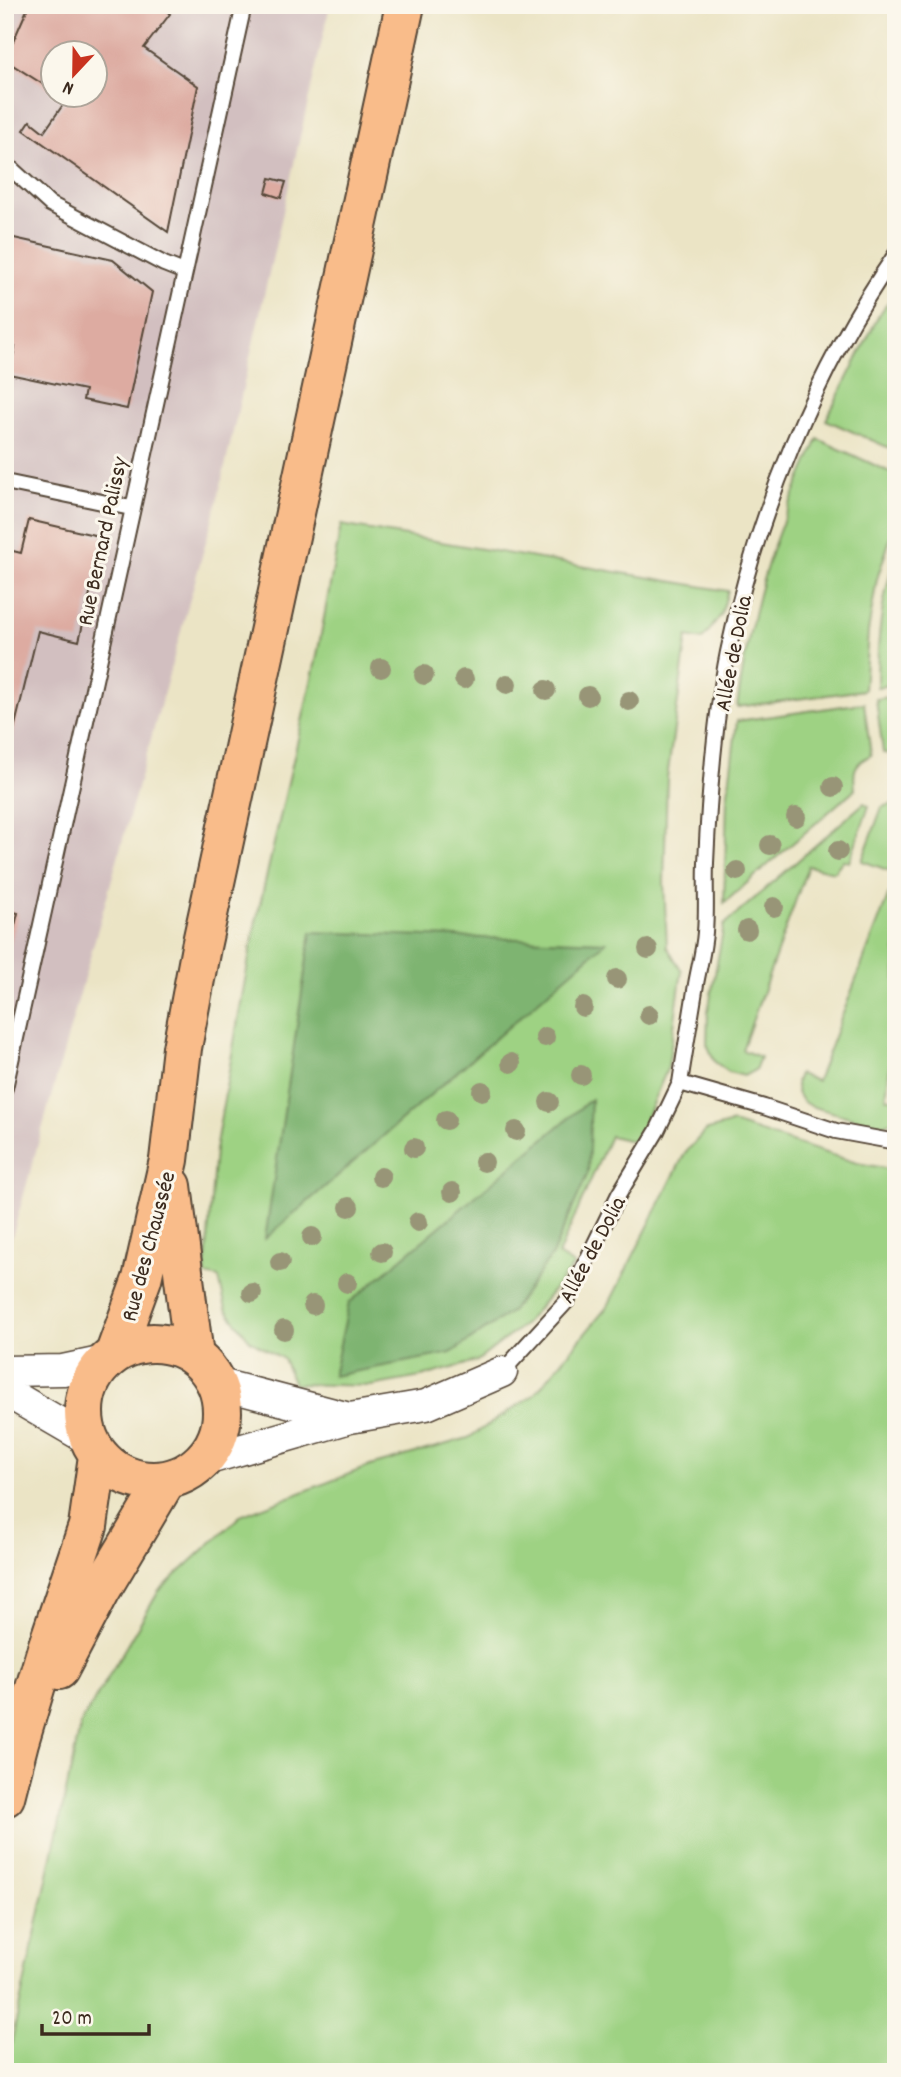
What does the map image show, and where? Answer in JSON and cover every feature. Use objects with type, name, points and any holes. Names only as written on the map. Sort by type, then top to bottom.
[{"type":"main road","points":[[169,1160],[182,1048],[201,947],[405,5]]},
{"type":"main road","name":"Rue des Chaussée","points":[[110,1357],[142,1279],[169,1160]]},
{"type":"main road","name":"Rue des Chaussée","points":[[169,1160],[205,1370]]},
{"type":"main road","points":[[155,1343],[175,1346],[205,1370],[222,1404],[221,1425],[215,1444],[202,1461],[186,1474],[166,1481],[147,1482],[129,1478],[112,1469],[94,1448],[83,1419],[84,1398],[92,1378],[110,1357],[135,1345],[155,1343]]},
{"type":"main road","points":[[5,1797],[19,1742],[88,1526],[94,1497],[94,1448]]},
{"type":"main road","points":[[19,1742],[101,1590],[166,1481]]},
{"type":"street","points":[[5,1371],[63,1370],[110,1357]]},
{"type":"street","name":"Allée de Dolia","points":[[205,1370],[349,1418]]},
{"type":"street","name":"Allée de Dolia","points":[[202,1461],[349,1418],[426,1405],[502,1371]]},
{"type":"street","points":[[5,1391],[94,1448]]},
{"type":"lane","name":"Rue Bernard Palissy","points":[[5,1088],[244,5]]},
{"type":"lane","points":[[5,163],[50,204],[184,272]]},
{"type":"lane","name":"Allée de Dolia","points":[[502,1371],[567,1301],[619,1194],[657,1131],[680,1083],[705,933],[712,769],[720,706],[728,653],[751,558],[801,423],[840,346],[896,254]]},
{"type":"lane","points":[[5,482],[131,508]]},
{"type":"lane","points":[[680,1083],[836,1131],[896,1142]]},
{"type":"shaded area","points":[[5,5],[330,5],[217,502],[5,1262]]},
{"type":"green space","points":[[896,291],[896,451],[826,420],[879,315]]},
{"type":"green space","points":[[818,439],[896,475],[896,521],[877,579],[868,632],[864,690],[737,707],[748,641],[764,575]]},
{"type":"green space","points":[[341,525],[728,591],[721,615],[702,640],[687,637],[667,778],[664,882],[667,947],[682,971],[668,1067],[636,1142],[610,1136],[558,1255],[574,1265],[526,1323],[477,1361],[421,1377],[371,1386],[294,1384],[283,1359],[250,1340],[226,1309],[219,1278],[205,1275],[215,1150],[253,935],[317,656]]},
{"type":"green space","points":[[896,555],[896,684],[877,687],[881,620]]},
{"type":"green space","points":[[896,696],[895,756],[883,752],[876,699]]},
{"type":"green space","points":[[864,703],[871,755],[856,769],[855,789],[724,903],[727,800],[737,721]]},
{"type":"green space","points":[[864,803],[869,806],[849,862],[843,860],[834,872],[808,866],[742,1050],[760,1057],[755,1070],[744,1076],[729,1072],[715,1062],[707,1044],[708,1011],[724,925]]},
{"type":"green space","points":[[896,803],[896,873],[862,861],[882,807]]},
{"type":"green space","points":[[889,894],[896,896],[896,1013],[886,1098],[896,1100],[896,1119],[880,1124],[805,1103],[797,1093],[796,1082],[799,1074],[817,1081]]},
{"type":"green space","points":[[311,932],[606,942],[265,1239]]},
{"type":"green space","points":[[591,1099],[588,1173],[552,1255],[512,1311],[451,1353],[333,1376],[349,1303]]},
{"type":"green space","points":[[732,1123],[857,1163],[896,1170],[896,2072],[5,2072],[81,1723],[159,1591],[240,1516],[370,1466],[468,1438],[534,1395],[608,1306],[685,1153],[705,1131]]},
{"type":"building","points":[[29,5],[160,5],[170,14],[144,48],[198,86],[168,232],[24,130],[30,121],[44,132],[61,108],[108,108],[108,38],[38,38],[38,81],[5,60]]},
{"type":"building","points":[[270,178],[286,182],[281,198],[266,193]]},
{"type":"building","points":[[5,236],[113,260],[152,292],[127,409],[83,400],[85,390],[9,374],[15,347],[5,345]]},
{"type":"building","points":[[29,520],[103,537],[79,641],[38,631],[6,762],[5,549],[21,553]]},
{"type":"building","points":[[5,910],[18,913],[6,962],[5,962]]}]
